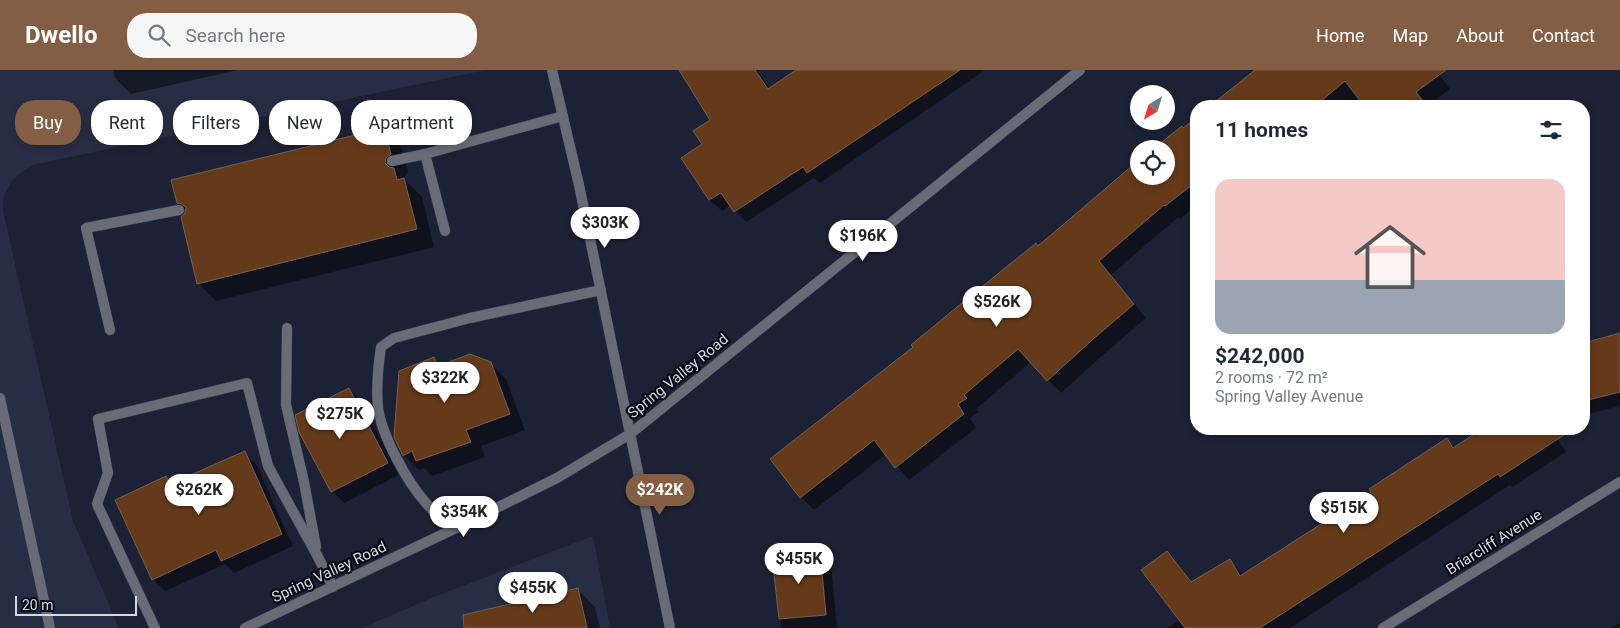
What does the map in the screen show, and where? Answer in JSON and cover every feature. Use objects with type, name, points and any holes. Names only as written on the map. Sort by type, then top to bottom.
[{"type":"street","points":[[552,70],[579,185],[670,628]]},
{"type":"street","name":"Spring Valley Road","points":[[245,628],[557,478],[630,434],[1080,70]]},
{"type":"street","points":[[392,161],[425,154],[563,116]]},
{"type":"street","points":[[425,154],[445,231]]},
{"type":"street","points":[[110,330],[86,228],[179,210]]},
{"type":"street","points":[[454,528],[426,504],[410,481],[391,447],[378,410],[377,388],[382,347],[394,338],[470,318],[601,290]]},
{"type":"street","points":[[288,328],[286,405],[304,482],[318,555]]},
{"type":"street","points":[[155,628],[97,504],[108,473],[98,419],[246,384],[268,466],[318,555],[333,587]]},
{"type":"street","points":[[0,398],[50,628]]},
{"type":"street","name":"Briarcliff Avenue","points":[[1383,628],[1620,482]]},
{"type":"shaded area","points":[[0,70],[486,70],[341,100],[269,100],[269,115],[259,118],[259,100],[173,100],[173,135],[163,138],[163,100],[91,100],[91,145],[128,145],[32,165],[13,179],[4,195],[3,211],[73,521],[119,628],[0,628]]},
{"type":"shaded area","points":[[593,536],[610,628],[362,628],[434,597]]},
{"type":"building","points":[[679,70],[755,70],[768,89],[796,70],[960,70],[807,173],[803,167],[734,212],[721,193],[709,200],[681,158],[702,144],[693,131],[710,120]]},
{"type":"building","points":[[1255,70],[1446,70],[1416,92],[1422,100],[1359,100],[1345,81],[1322,100],[1218,100]]},
{"type":"building","points":[[1190,123],[1190,187],[1164,205],[1099,261],[1134,304],[1047,381],[1018,349],[964,395],[967,398],[958,404],[964,414],[895,468],[874,440],[800,498],[770,459],[913,347],[911,345],[1036,243],[1038,246],[1130,168],[1130,185],[1175,185],[1175,140],[1164,140],[1182,126],[1183,128]]},
{"type":"building","points":[[351,136],[351,145],[389,145],[391,154],[386,158],[385,163],[389,167],[394,168],[397,180],[404,178],[417,229],[197,284],[181,217],[185,213],[186,208],[182,204],[177,203],[171,180],[314,145],[341,145],[341,138]]},
{"type":"building","points":[[1620,333],[1620,392],[1590,400],[1590,341]]},
{"type":"building","points":[[470,354],[491,362],[510,414],[466,430],[471,442],[416,461],[412,451],[403,456],[394,437],[399,371],[434,357],[438,366]]},
{"type":"building","points":[[349,388],[388,463],[331,492],[299,432],[295,415]]},
{"type":"building","points":[[1473,435],[1564,435],[1500,477],[1498,474],[1260,628],[1185,628],[1141,570],[1167,551],[1191,582],[1230,559],[1240,576],[1371,492],[1369,489],[1447,438],[1453,448]]},
{"type":"building","points":[[245,451],[282,534],[221,561],[216,550],[152,580],[115,500],[166,476],[170,484]]},
{"type":"building","points":[[820,551],[826,615],[779,619],[772,556]]},
{"type":"building","points":[[578,588],[587,628],[464,628],[463,615]]}]
